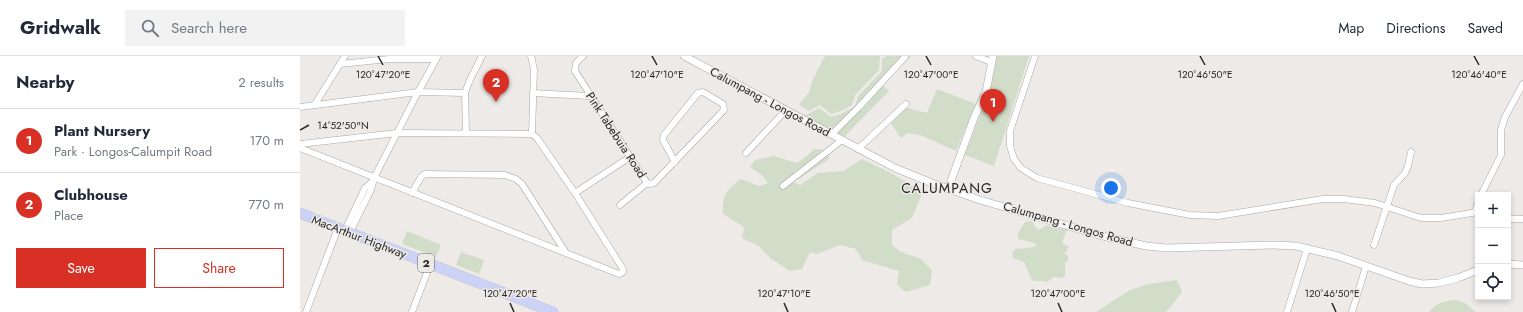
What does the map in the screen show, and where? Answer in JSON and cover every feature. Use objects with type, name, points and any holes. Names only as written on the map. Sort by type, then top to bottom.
[{"type":"highway","name":"MacArthur Highway","points":[[300,213],[553,312]]},
{"type":"street","points":[[315,104],[345,56]]},
{"type":"street","points":[[466,133],[465,93],[468,82],[482,56]]},
{"type":"street","points":[[531,56],[534,69],[532,134]]},
{"type":"street","name":"Pink Tabebuia Road","points":[[583,56],[576,63],[575,71],[589,96],[647,182],[650,184],[654,183],[675,162],[724,110],[723,104],[703,92],[698,93],[664,135],[663,140],[675,162]]},
{"type":"street","name":"Calumpang - Longos Road","points":[[684,56],[895,168],[948,189],[1099,235],[1146,246],[1167,248],[1272,245],[1296,246],[1338,256],[1409,281],[1422,284],[1439,283],[1475,271]]},
{"type":"street","points":[[948,189],[974,118],[986,92],[992,59],[976,56]]},
{"type":"street","points":[[1035,56],[1010,132],[1010,146],[1014,159],[1021,168],[1037,178],[1128,203],[1190,214],[1218,216],[1323,200],[1344,199],[1375,203],[1421,218],[1441,218],[1475,212]]},
{"type":"street","points":[[832,134],[905,57]]},
{"type":"street","points":[[306,312],[365,188],[373,180],[437,58],[390,58],[340,64]]},
{"type":"street","points":[[1482,192],[1501,155],[1501,130],[1505,117],[1523,84]]},
{"type":"street","points":[[300,107],[418,92],[465,93]]},
{"type":"street","points":[[533,93],[589,96]]},
{"type":"street","points":[[858,149],[906,104]]},
{"type":"street","points":[[746,153],[786,110]]},
{"type":"street","points":[[300,144],[397,133],[532,134],[537,138],[575,193],[623,269],[623,272],[619,274],[412,193],[373,180],[300,148]]},
{"type":"street","points":[[784,186],[842,140]]},
{"type":"street","points":[[1374,245],[1394,186],[1408,166],[1411,152]]},
{"type":"street","points":[[575,193],[630,157]]},
{"type":"street","points":[[412,193],[421,177],[425,174],[511,177],[522,184],[566,253]]},
{"type":"street","points":[[620,205],[647,182]]},
{"type":"street","points":[[1511,219],[1523,219]]},
{"type":"street","points":[[1287,312],[1307,249]]},
{"type":"street","points":[[1511,264],[1523,265]]},
{"type":"street","points":[[412,312],[430,265]]},
{"type":"street","points":[[1352,312],[1366,266]]},
{"type":"green space","points":[[825,56],[880,56],[879,70],[855,95],[852,105],[831,114],[820,105],[809,111],[799,105],[809,92],[813,79]]},
{"type":"green space","points":[[887,56],[911,56],[882,85],[889,91],[844,137],[804,116],[819,108],[831,117],[841,114],[855,106],[858,96],[882,71],[882,59]]},
{"type":"green space","points":[[996,56],[1029,56],[994,166],[965,155],[990,88]]},
{"type":"green space","points":[[937,89],[976,104],[956,151],[920,135],[908,133],[901,138],[890,122],[904,107],[927,113]]},
{"type":"green space","points":[[814,149],[828,150],[829,159],[794,182],[800,185],[818,173],[843,171],[862,159],[913,186],[921,196],[912,218],[892,230],[892,245],[901,252],[921,259],[932,270],[930,285],[906,292],[897,285],[899,271],[862,260],[856,249],[840,245],[817,254],[810,252],[802,269],[790,271],[770,258],[759,246],[742,238],[744,227],[723,214],[723,202],[728,190],[741,179],[759,186],[768,183],[762,175],[750,167],[755,160],[774,156],[797,163]]},
{"type":"green space","points":[[1032,221],[1039,230],[1047,225],[1062,229],[1064,228],[1067,230],[1062,243],[1069,247],[1064,253],[1068,256],[1068,260],[1065,263],[1065,276],[1061,278],[1054,277],[1047,282],[1032,280],[1024,262],[1013,258],[1012,252],[1015,249],[1036,246],[1035,243],[1018,239],[1018,233],[1025,222]]},
{"type":"green space","points":[[407,231],[441,245],[436,257],[402,244]]},
{"type":"green space","points":[[461,252],[484,260],[479,274],[456,265]]},
{"type":"green space","points":[[1177,280],[1182,292],[1165,312],[1096,312],[1130,290],[1149,284]]},
{"type":"green space","points":[[1456,300],[1465,303],[1475,312],[1429,312],[1441,303]]},
{"type":"place","name":"Clubhouse","points":[[496,102]]},
{"type":"place","name":"Plant Nursery","points":[[993,122]]},
{"type":"district","name":"CALUMPANG","points":[[947,188]]}]
